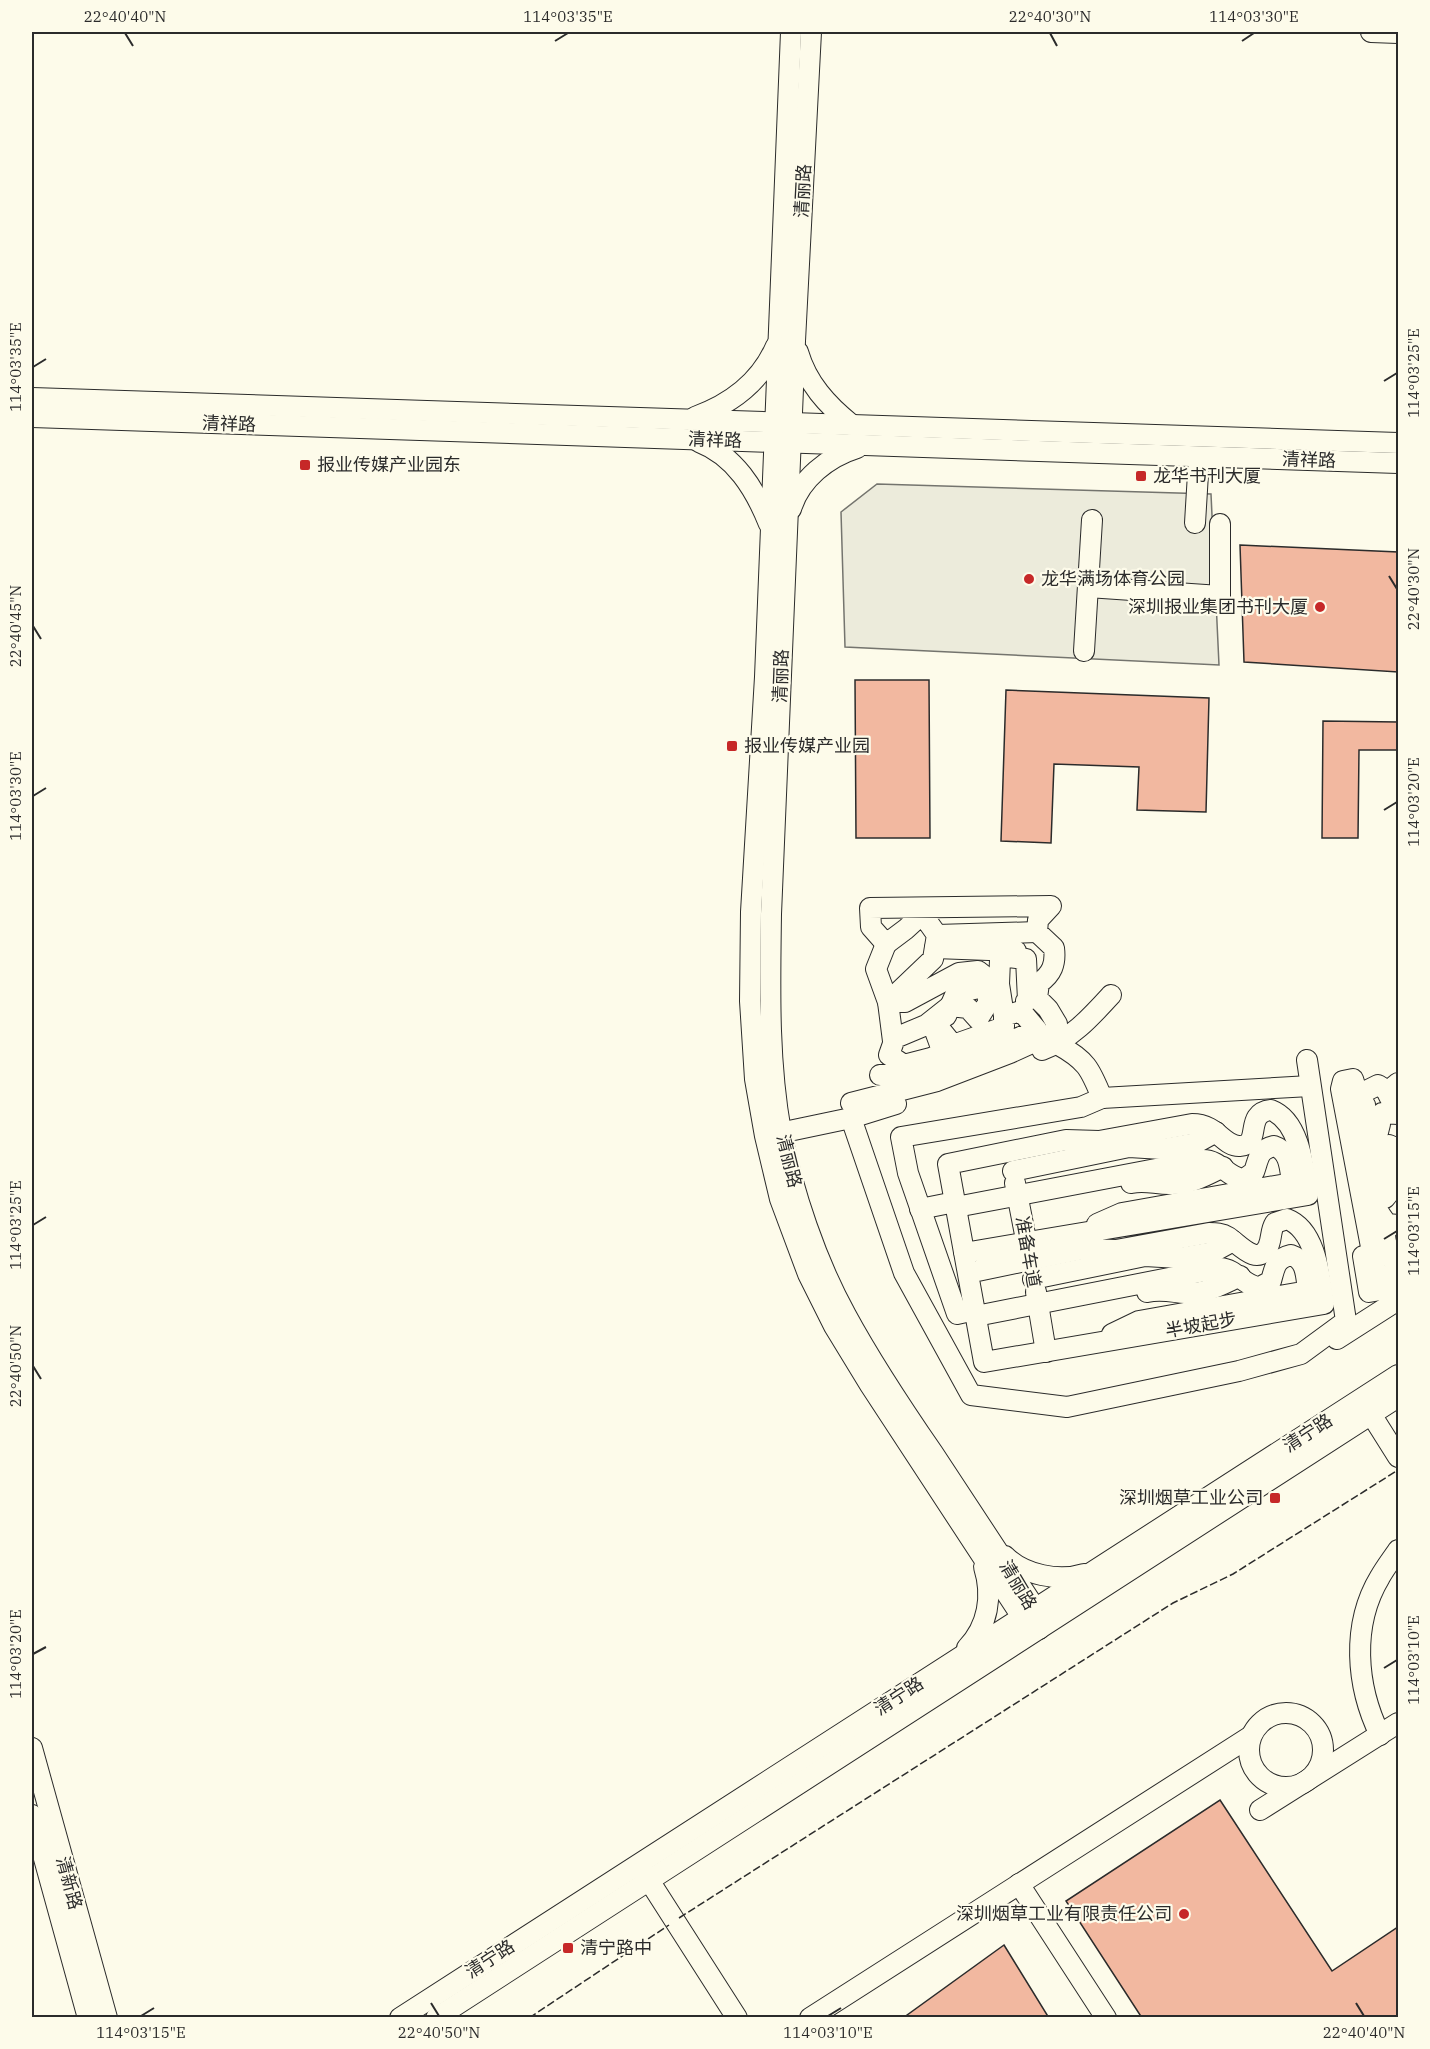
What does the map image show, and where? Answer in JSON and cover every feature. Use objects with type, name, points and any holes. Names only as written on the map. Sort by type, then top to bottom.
[{"type":"street","name":"清丽路","points":[[787,341],[790,32]]},
{"type":"street","name":"清丽路","points":[[811,32],[787,341],[779,525],[751,912],[750,1001],[755,1079],[773,1134],[784,1209],[808,1274],[834,1326],[870,1385],[987,1549],[1039,1629]]},
{"type":"street","points":[[1371,32],[1398,33]]},
{"type":"street","points":[[688,420],[709,412],[744,390],[787,341],[821,396],[835,412],[852,425]]},
{"type":"street","name":"清祥路","points":[[32,398],[1398,443]]},
{"type":"street","name":"清祥路","points":[[32,417],[1398,463]]},
{"type":"street","points":[[694,440],[711,446],[725,456],[740,471],[762,507],[779,525],[802,486],[816,471],[830,460],[867,445]]},
{"type":"street","points":[[1195,523],[1199,457]]},
{"type":"street","points":[[1084,651],[1092,520]]},
{"type":"street","points":[[1088,586],[1220,596],[1220,524]]},
{"type":"street","points":[[886,944],[871,927],[870,908],[1051,906],[1038,920],[1037,932]]},
{"type":"street","points":[[879,1096],[881,1055],[878,1009],[888,1002],[933,959],[936,941],[925,918],[918,918],[886,944],[876,969],[888,1002],[893,1041],[889,1055],[904,1065],[943,1053],[933,1027]]},
{"type":"street","points":[[936,941],[1037,932],[1054,948],[1056,958],[1050,976],[1039,984],[1032,999],[1004,1011]]},
{"type":"street","points":[[851,1110],[879,1096],[937,1081],[1010,1053],[1054,1032],[1056,1024],[1048,1009],[1032,999],[1026,959],[936,941]]},
{"type":"street","points":[[999,955],[1055,953]]},
{"type":"street","points":[[893,1041],[895,1038],[933,1027],[950,1006],[956,993],[983,979],[999,955]]},
{"type":"street","points":[[908,1000],[953,1045],[1004,1027],[1004,1011],[999,984],[999,955]]},
{"type":"street","points":[[888,1002],[908,1000],[959,973],[983,979]]},
{"type":"street","points":[[950,1006],[968,1008],[978,1019],[988,1002],[983,979]]},
{"type":"street","points":[[773,1134],[851,1110],[912,1100],[1057,1044],[1084,1023],[1111,995]]},
{"type":"street","points":[[880,1075],[914,1073],[971,1058],[1037,1030],[1021,1011],[1004,1011]]},
{"type":"street","points":[[1057,1044],[1078,1055],[1093,1075],[1102,1098]]},
{"type":"street","points":[[851,1110],[904,1273],[971,1395],[1067,1407],[1239,1371],[1301,1354],[1346,1321],[1307,1060]]},
{"type":"street","points":[[1398,1114],[1382,1113],[1379,1116],[1374,1130],[1366,1152],[1372,1160],[1371,1174],[1376,1186],[1374,1198],[1380,1216],[1393,1224],[1384,1232],[1384,1240],[1397,1265],[1380,1277],[1372,1254],[1341,1089],[1343,1081],[1353,1079],[1358,1095],[1365,1106],[1361,1112],[1360,1125],[1363,1134],[1374,1130],[1393,1135],[1398,1132]]},
{"type":"street","points":[[1333,1083],[1369,1292],[1398,1287]]},
{"type":"street","points":[[1358,1095],[1378,1085],[1386,1090],[1390,1098],[1392,1088],[1398,1083]]},
{"type":"street","points":[[1260,1307],[1308,1291],[1305,1270],[1301,1261],[1291,1255],[1278,1259],[1271,1281],[1260,1287],[1249,1285],[1240,1276],[1220,1268],[1093,1303],[957,1314],[908,1173],[901,1137],[1080,1107],[1102,1098],[1310,1086]]},
{"type":"street","points":[[975,1313],[948,1164],[1070,1159],[1192,1124],[1202,1124],[1229,1143],[1237,1146],[1244,1145],[1253,1136],[1255,1119],[1258,1114],[1271,1110],[1283,1118],[1300,1150],[1308,1195],[1243,1199],[1123,1220],[1077,1234],[1030,1261]]},
{"type":"street","points":[[1011,1161],[1066,1140],[1128,1142]]},
{"type":"street","points":[[1372,1160],[1389,1145],[1396,1148],[1398,1155]]},
{"type":"street","points":[[920,1209],[1077,1194],[1203,1160],[1210,1160],[1238,1178],[1250,1176],[1254,1172],[1258,1155],[1262,1150],[1274,1146],[1285,1153],[1292,1183],[1243,1199]]},
{"type":"street","points":[[1372,1160],[1388,1163],[1395,1190],[1384,1198],[1374,1198]]},
{"type":"street","name":"准备车道","points":[[1011,1161],[1046,1352]]},
{"type":"street","points":[[1018,1200],[1140,1177]]},
{"type":"street","points":[[938,1260],[1030,1261],[1086,1268],[1209,1233],[1219,1233],[1253,1255],[1260,1254],[1270,1245],[1272,1228],[1275,1223],[1287,1219],[1299,1227],[1317,1259],[1324,1304],[1260,1307]]},
{"type":"street","points":[[1030,1261],[1083,1249],[1145,1251]]},
{"type":"street","points":[[1039,1309],[1157,1285]]},
{"type":"street","points":[[1287,1372],[1398,1300]]},
{"type":"street","name":"半坡起步","points":[[975,1313],[984,1362],[1094,1343],[1140,1328],[1260,1307]]},
{"type":"street","name":"清宁路","points":[[400,2018],[1039,1629],[1366,1407],[1398,1375]]},
{"type":"street","name":"清宁路","points":[[436,2018],[643,1872],[958,1658],[1095,1570],[1366,1407],[1398,1397]]},
{"type":"street","points":[[1366,1407],[1398,1456]]},
{"type":"street","points":[[987,1549],[1040,1574],[1074,1577],[1095,1570]]},
{"type":"street","points":[[958,1658],[975,1640],[984,1623],[989,1601],[987,1549]]},
{"type":"street","points":[[1380,1735],[1366,1701],[1362,1682],[1360,1650],[1362,1628],[1369,1601],[1379,1578],[1398,1550]]},
{"type":"street","points":[[810,2018],[1251,1736],[1261,1722],[1272,1715],[1294,1713],[1309,1720],[1319,1734],[1323,1745],[1317,1770],[1307,1780],[1289,1787],[1277,1786],[1261,1777],[1254,1769],[1250,1760],[1251,1736]]},
{"type":"street","points":[[1260,1810],[1398,1723]]},
{"type":"street","name":"清新路","points":[[32,1748],[107,2018]]},
{"type":"street","name":"清新路","points":[[32,1815],[88,2018]]},
{"type":"street","points":[[643,1872],[737,2018]]},
{"type":"street","points":[[1019,1884],[1106,2018]]},
{"type":"shaded area","name":"龙华满场体育公园","points":[[877,484],[1211,494],[1219,665],[845,647],[841,512]]},
{"type":"building","name":"深圳报业集团书刊大厦","points":[[1240,545],[1398,552],[1398,672],[1244,662]]},
{"type":"building","points":[[855,680],[929,680],[930,838],[856,838]]},
{"type":"building","points":[[1006,690],[1209,698],[1206,812],[1137,810],[1139,767],[1054,764],[1051,843],[1001,841]]},
{"type":"building","points":[[1323,721],[1398,722],[1398,750],[1359,750],[1358,838],[1322,838]]},
{"type":"building","name":"深圳烟草工业有限责任公司","points":[[1220,1800],[1332,1971],[1398,1927],[1398,2018],[1142,2018],[1066,1901]]},
{"type":"building","points":[[1004,1945],[1049,2018],[903,2018]]},
{"type":"fence","points":[[679,1918],[1173,1603],[1233,1574],[1398,1470]]},
{"type":"fence","points":[[529,2018],[669,1925]]},
{"type":"place","name":"报业传媒产业园东","points":[[305,465]]},
{"type":"place","name":"龙华书刊大厦","points":[[1141,476]]},
{"type":"place","name":"龙华满场体育公园","points":[[1029,579]]},
{"type":"place","name":"深圳报业集团书刊大厦","points":[[1320,607]]},
{"type":"place","name":"报业传媒产业园","points":[[732,746]]},
{"type":"place","name":"深圳烟草工业公司","points":[[1275,1498]]},
{"type":"place","name":"深圳烟草工业有限责任公司","points":[[1184,1914]]},
{"type":"place","name":"清宁路中","points":[[568,1948]]}]
